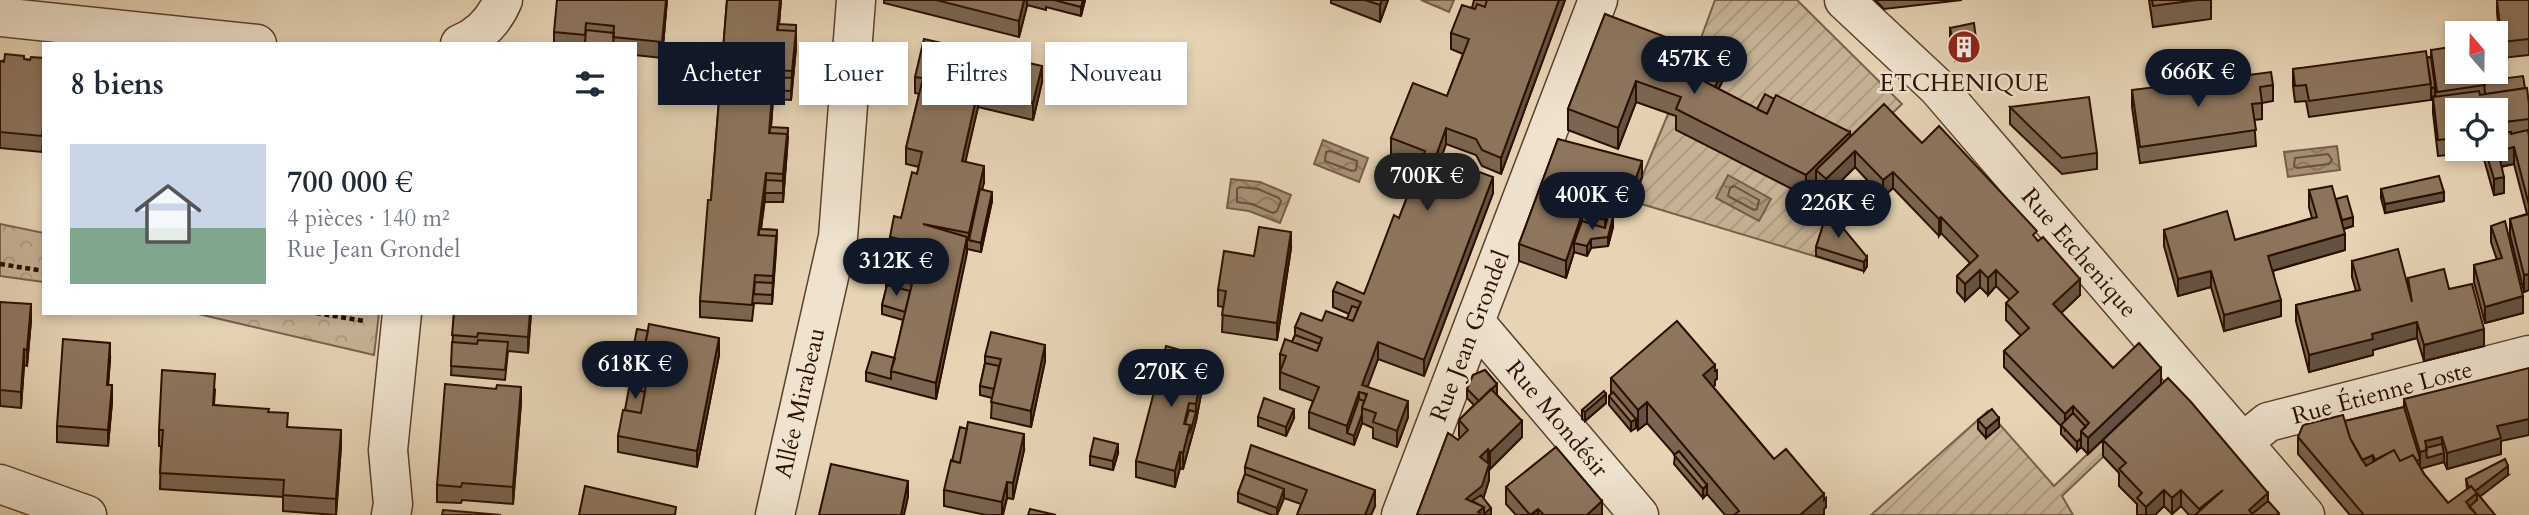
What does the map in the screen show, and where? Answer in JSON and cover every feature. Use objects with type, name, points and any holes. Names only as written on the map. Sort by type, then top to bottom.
[{"type":"street","points":[[465,42],[496,16],[503,0]]},
{"type":"street","name":"Allée Mirabeau","points":[[775,515],[838,237],[856,0]]},
{"type":"street","name":"Rue Jean Grondel","points":[[1401,515],[1598,0]]},
{"type":"street","name":"Rue Etchenique","points":[[1844,0],[1937,88],[2305,515]]},
{"type":"street","points":[[0,17],[238,42]]},
{"type":"street","points":[[391,515],[393,503],[388,450],[402,315]]},
{"type":"street","name":"Rue Mondésir","points":[[1475,322],[1639,515]]},
{"type":"street","name":"Rue Étienne Loste","points":[[2242,443],[2267,422],[2529,355]]},
{"type":"street","points":[[0,484],[87,515]]},
{"type":"path","points":[[0,264],[42,271]]},
{"type":"green space","points":[[1715,0],[1797,0],[1902,104],[1807,195],[1867,266],[1864,271],[1615,196],[1558,156],[1642,177],[1668,114],[1673,114]]},
{"type":"green space","points":[[0,224],[42,233],[42,282],[0,276]]},
{"type":"green space","points":[[203,315],[379,315],[374,355]]},
{"type":"green space","points":[[2161,384],[2168,395],[2062,496],[2073,515],[1871,515],[1988,411],[2054,486]]},
{"type":"water","points":[[1421,0],[1454,0],[1449,12]]},
{"type":"water","points":[[1323,140],[1368,158],[1359,182],[1314,164]]},
{"type":"water","points":[[2337,146],[2340,170],[2288,177],[2284,152]]},
{"type":"water","points":[[1728,175],[1771,199],[1759,221],[1716,198]]},
{"type":"water","points":[[1231,179],[1260,182],[1291,195],[1280,223],[1249,211],[1227,208]]},
{"type":"building","points":[[557,0],[666,0],[662,42],[613,37],[614,26],[586,23],[585,35],[554,32]]},
{"type":"building","points":[[727,0],[780,0],[777,30],[796,31],[792,71],[785,71],[785,42],[724,42]]},
{"type":"building","points":[[936,0],[1024,0],[1019,21]]},
{"type":"building","points":[[1054,0],[1083,0],[1081,7]]},
{"type":"building","points":[[1365,0],[1382,0],[1380,5]]},
{"type":"building","points":[[1474,0],[1487,0],[1485,7],[1477,4],[1475,9],[1472,8]]},
{"type":"building","points":[[1487,0],[1559,0],[1501,158],[1482,150],[1476,139],[1446,128],[1436,156],[1493,177],[1424,360],[1378,342],[1362,385],[1408,401],[1397,431],[1373,422],[1376,413],[1362,408],[1367,394],[1359,392],[1347,426],[1309,412],[1319,387],[1280,372],[1286,356],[1280,354],[1285,339],[1317,351],[1322,338],[1295,327],[1301,313],[1322,321],[1326,311],[1353,321],[1361,302],[1333,291],[1337,282],[1364,294],[1394,215],[1399,218],[1425,151],[1391,138],[1413,83],[1447,96],[1469,39],[1451,33],[1462,5],[1475,9],[1477,4],[1485,7]]},
{"type":"building","points":[[2152,0],[2197,0],[2153,6]]},
{"type":"building","points":[[2497,0],[2529,0],[2529,39],[2508,41],[2508,21],[2500,21]]},
{"type":"building","points":[[1605,14],[1700,50],[1690,74],[1767,114],[1776,95],[1850,132],[1806,175],[1676,109],[1681,97],[1636,81],[1618,128],[1568,109]]},
{"type":"building","points":[[1974,23],[1977,47],[1955,51],[1950,28]]},
{"type":"building","points":[[778,24],[796,25],[796,31],[778,30]]},
{"type":"building","points":[[586,30],[614,33],[613,42],[585,42]]},
{"type":"building","points":[[922,47],[922,78],[915,77]]},
{"type":"building","points":[[2445,48],[2445,84],[2485,85],[2437,92],[2431,50]]},
{"type":"building","points":[[2426,51],[2431,84],[2309,101],[2306,85],[2295,86],[2293,69]]},
{"type":"building","points":[[5,54],[24,56],[24,59],[30,60],[31,57],[42,58],[42,136],[0,132],[0,61],[4,62]]},
{"type":"building","points":[[2431,57],[2435,87],[2431,88],[2427,58]]},
{"type":"building","points":[[1700,61],[1722,73],[1715,87],[1694,76]]},
{"type":"building","points":[[1031,63],[1042,66],[1031,103]]},
{"type":"building","points":[[2271,72],[2273,85],[2260,87],[2262,103],[2252,104],[2256,130],[2140,147],[2132,90]]},
{"type":"building","points":[[2523,76],[2525,88],[2485,94],[2484,84],[2508,84],[2508,78]]},
{"type":"building","points":[[785,78],[792,78],[791,91],[785,91]]},
{"type":"building","points":[[922,82],[922,105],[975,105],[962,161],[984,166],[969,233],[923,224],[967,237],[936,383],[891,371],[912,284],[886,277],[890,256],[899,257],[903,240],[890,237],[894,216],[901,218],[912,172],[917,174],[922,152],[906,148]]},
{"type":"building","points":[[2527,88],[2529,119],[2508,122],[2508,98],[2445,98],[2445,139],[2438,140],[2433,97],[2479,91],[2480,95]]},
{"type":"building","points":[[1765,94],[1774,99],[1767,114],[1757,109]]},
{"type":"building","points":[[2089,97],[2097,153],[2062,158],[2010,107]]},
{"type":"building","points":[[1884,104],[1922,143],[1939,126],[2037,231],[2033,235],[2038,241],[2043,237],[2080,279],[2053,304],[2113,368],[2139,343],[2161,368],[2088,438],[2081,431],[2089,423],[2073,406],[2065,414],[2004,351],[2029,328],[2006,303],[2018,292],[1996,270],[1988,278],[1980,270],[1965,284],[1957,276],[1978,256],[1893,172],[1883,180],[1855,151],[1826,179],[1816,170]]},
{"type":"building","points":[[719,105],[771,105],[769,133],[787,134],[783,174],[766,173],[758,235],[776,236],[773,276],[755,275],[752,305],[700,301],[708,200],[711,200]]},
{"type":"building","points":[[770,127],[788,128],[787,141],[787,134],[770,133]]},
{"type":"building","points":[[2528,130],[2529,205],[2514,147],[2508,148],[2508,132]]},
{"type":"building","points":[[1558,139],[1642,161],[1633,186],[1615,180],[1605,220],[1582,214],[1566,261],[1519,244]]},
{"type":"building","points":[[2489,161],[2500,161],[2504,177],[2494,179]]},
{"type":"building","points":[[2439,176],[2444,192],[2385,204],[2381,189]]},
{"type":"building","points":[[766,180],[783,181],[783,193],[765,193]]},
{"type":"building","points":[[2332,186],[2345,234],[2268,256],[2281,300],[2224,315],[2211,271],[2178,279],[2164,230],[2227,211],[2235,240],[2317,217],[2309,190]]},
{"type":"building","points":[[980,189],[992,192],[981,243],[969,240]]},
{"type":"building","points":[[2347,196],[2353,217],[2342,220],[2336,199]]},
{"type":"building","points":[[1828,210],[1867,257],[1864,262],[1816,247]]},
{"type":"building","points":[[2529,214],[2529,274],[2524,275],[2510,219]]},
{"type":"building","points":[[1608,216],[1613,217],[1608,237],[1591,239],[1587,246],[1574,243],[1582,221],[1605,228]]},
{"type":"building","points":[[2505,221],[2523,296],[2485,307],[2474,265],[2502,258],[2491,226]]},
{"type":"building","points":[[1259,227],[1291,232],[1277,323],[1222,315],[1226,291],[1218,290],[1224,251],[1254,256]]},
{"type":"building","points":[[759,229],[777,230],[776,243],[776,236],[759,235]]},
{"type":"building","points":[[894,245],[901,247],[899,257],[892,256]]},
{"type":"building","points":[[2398,249],[2412,302],[2408,278],[2444,269],[2449,289],[2472,284],[2484,329],[2424,345],[2417,322],[2372,334],[2373,339],[2309,355],[2296,305],[2360,290],[2352,261]]},
{"type":"building","points":[[755,282],[773,283],[772,295],[754,294]]},
{"type":"building","points":[[887,285],[910,291],[905,312],[882,305]]},
{"type":"building","points":[[0,302],[31,304],[21,392],[0,390]]},
{"type":"building","points":[[1352,306],[1358,308],[1353,321],[1347,319]]},
{"type":"building","points":[[454,315],[530,315],[528,337],[478,333],[477,337],[452,335]]},
{"type":"building","points":[[1677,321],[1715,365],[1703,375],[1774,459],[1786,449],[1824,494],[1800,515],[1734,515],[1739,511],[1647,402],[1638,410],[1611,378]]},
{"type":"building","points":[[649,324],[719,338],[697,451],[618,436],[623,410],[641,413],[646,385],[632,382],[637,353],[643,355]]},
{"type":"building","points":[[637,329],[648,331],[643,355],[637,353],[636,361],[631,360]]},
{"type":"building","points":[[991,332],[1045,345],[1031,411],[991,402],[1001,359],[985,356]]},
{"type":"building","points":[[1295,335],[1320,344],[1317,351],[1292,342]]},
{"type":"building","points":[[63,339],[110,343],[107,385],[112,385],[108,430],[57,426]]},
{"type":"building","points":[[478,340],[508,342],[505,370],[451,366],[452,342],[477,344]]},
{"type":"building","points":[[1166,346],[1205,357],[1196,404],[1189,403],[1184,424],[1190,425],[1175,471],[1136,461]]},
{"type":"building","points":[[872,352],[895,358],[891,379],[866,372]]},
{"type":"building","points":[[985,363],[999,366],[994,389],[980,386]]},
{"type":"building","points":[[2529,368],[2529,419],[2497,426],[2501,438],[2447,453],[2442,437],[2425,441],[2427,450],[2420,452],[2404,399]]},
{"type":"building","points":[[162,370],[215,374],[213,405],[288,413],[287,427],[341,430],[336,499],[283,495],[284,480],[160,473],[163,430],[159,430]]},
{"type":"building","points":[[1485,370],[1497,384],[1479,401],[1467,389],[1473,375]]},
{"type":"building","points":[[2168,378],[2268,493],[2249,510],[2253,515],[2195,515],[2223,490],[2199,509],[2181,490],[2172,498],[2164,490],[2146,507],[2137,498],[2142,493],[2119,469],[2126,463],[2103,440]]},
{"type":"building","points":[[445,384],[496,389],[497,385],[521,387],[513,487],[462,483],[461,487],[437,485]]},
{"type":"building","points":[[629,388],[645,392],[641,413],[625,410]]},
{"type":"building","points":[[1491,389],[1522,421],[1490,452],[1488,449],[1480,457],[1489,464],[1482,486],[1466,499],[1484,507],[1478,512],[1479,515],[1417,515],[1448,433],[1458,440],[1468,430],[1459,420]]},
{"type":"building","points":[[1604,391],[1606,394],[1585,412],[1582,410]]},
{"type":"building","points":[[1613,392],[1636,419],[1631,422],[1609,396]]},
{"type":"building","points":[[1264,398],[1294,409],[1286,427],[1258,417]]},
{"type":"building","points":[[1359,399],[1364,401],[1354,436],[1347,433]]},
{"type":"building","points":[[2404,407],[2420,459],[2417,461],[2413,455],[2400,461],[2394,450],[2375,460],[2373,455],[2362,460],[2350,438],[2345,421]]},
{"type":"building","points":[[1992,409],[1999,418],[1986,429],[1978,420]]},
{"type":"building","points":[[1189,410],[1196,412],[1190,433],[1190,425],[1185,424]]},
{"type":"building","points":[[2073,413],[2086,427],[2081,431],[2081,438],[2077,442],[2061,425]]},
{"type":"building","points":[[2343,415],[2350,438],[2366,466],[2394,450],[2400,461],[2413,455],[2424,474],[2448,503],[2471,486],[2477,493],[2466,502],[2477,515],[2364,515],[2298,437],[2303,425]]},
{"type":"building","points":[[968,422],[1024,434],[1013,483],[1007,482],[1002,502],[944,490],[951,460],[960,463]]},
{"type":"building","points":[[960,427],[967,429],[960,463],[952,461]]},
{"type":"building","points":[[1094,438],[1118,444],[1113,461],[1090,456]]},
{"type":"building","points":[[2442,444],[2444,453],[2427,458],[2426,448]]},
{"type":"building","points":[[1251,445],[1375,490],[1365,515],[1297,515],[1307,490],[1245,467]]},
{"type":"building","points":[[1556,447],[1602,501],[1589,515],[1544,515],[1538,509],[1530,515],[1506,487]]},
{"type":"building","points":[[1679,451],[1707,485],[1703,489],[1674,455]]},
{"type":"building","points":[[2505,459],[2508,466],[2475,491],[2471,486],[2469,488],[2466,479]]},
{"type":"building","points":[[831,464],[908,481],[901,515],[819,515]]},
{"type":"building","points":[[1245,474],[1284,489],[1277,508],[1238,493]]},
{"type":"building","points":[[585,486],[676,507],[675,515],[579,515]]},
{"type":"building","points":[[2477,493],[2495,515],[2477,515],[2469,507],[2477,500]]},
{"type":"building","points":[[1481,495],[1491,508],[1484,514],[1484,507],[1472,501]]},
{"type":"building","points":[[2268,501],[2279,513],[2252,514]]},
{"type":"building","points":[[1030,509],[1056,515],[1028,515]]},
{"type":"building","points":[[443,510],[501,515],[442,515]]},
{"type":"place","name":"ETCHENIQUE","points":[[1964,47]]}]
